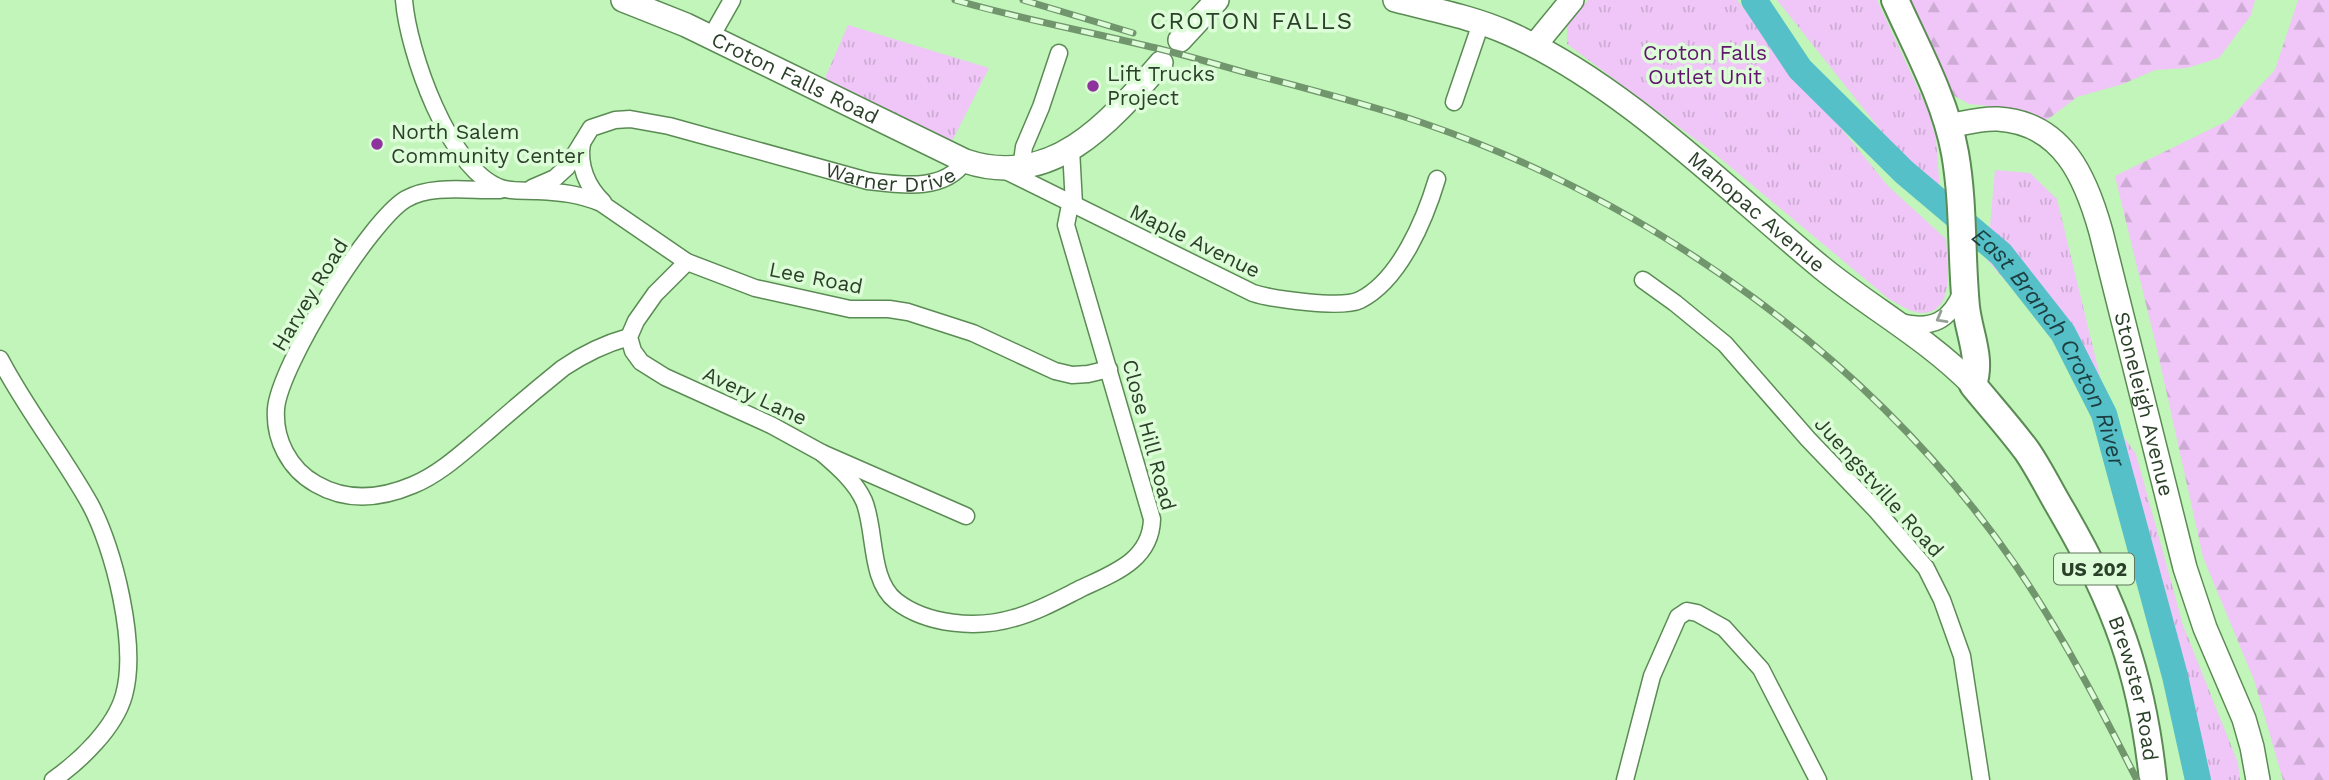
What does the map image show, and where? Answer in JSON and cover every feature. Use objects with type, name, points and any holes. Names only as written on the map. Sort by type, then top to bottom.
[{"type":"main road","name":"Croton Falls Road","points":[[623,0],[655,11],[711,37],[965,161]]},
{"type":"main road","points":[[1180,40],[1217,0]]},
{"type":"main road","name":"Mahopac Avenue","points":[[1395,0],[1481,23],[1535,45],[1596,84],[1651,125],[1830,274],[1951,362],[1973,385]]},
{"type":"main road","points":[[1535,45],[1572,0]]},
{"type":"main road","points":[[1895,0],[1949,126],[1955,152],[1970,331],[1978,362],[1973,385]]},
{"type":"main road","points":[[1011,169],[1040,163],[1071,149],[1110,119],[1161,63]]},
{"type":"main road","name":"Stoneleigh Avenue","points":[[1949,126],[1997,119],[2029,127],[2058,145],[2080,172],[2101,232],[2185,568],[2205,628],[2244,719],[2258,780]]},
{"type":"main road","name":"Warner Drive","points":[[965,161],[983,167],[1011,169]]},
{"type":"main road","name":"Brewster Road","points":[[1973,385],[2027,452],[2106,594],[2133,665],[2153,780]]},
{"type":"street","points":[[404,0],[418,62],[431,98],[451,139],[480,175],[498,187],[509,190]]},
{"type":"street","points":[[711,37],[732,0]]},
{"type":"street","points":[[1454,102],[1481,23]]},
{"type":"street","points":[[1011,169],[1024,147],[1041,107],[1059,52]]},
{"type":"street","name":"Warner Drive","points":[[583,137],[591,128],[602,123],[645,121],[840,174],[895,184],[934,183],[958,171],[965,161]]},
{"type":"street","points":[[526,190],[555,178],[567,167],[583,137]]},
{"type":"street","points":[[583,137],[582,164],[587,180],[597,196],[613,211]]},
{"type":"street","name":"Close Hill Road","points":[[822,453],[852,483],[863,500],[883,584],[894,599],[929,617],[973,624],[1013,619],[1033,612],[1131,563],[1148,542],[1152,519],[1066,225],[1069,210],[1074,205],[1071,149]]},
{"type":"street","name":"Maple Avenue","points":[[1011,169],[1074,205],[1252,293],[1276,299],[1344,304],[1368,295],[1389,274],[1415,236],[1437,179]]},
{"type":"street","name":"Harvey Road","points":[[526,190],[434,191],[404,200],[392,211],[347,268],[308,330],[281,388],[275,421],[286,455],[297,470],[324,489],[340,495],[358,497],[386,494],[415,484],[450,463],[582,354],[595,347],[629,337]]},
{"type":"street","name":"Lee Road","points":[[526,190],[562,192],[587,197],[613,211],[687,262],[729,279],[776,293],[850,309],[889,309],[926,317],[973,333],[1055,371],[1072,375],[1109,369]]},
{"type":"street","points":[[629,337],[644,308],[687,262]]},
{"type":"street","points":[[1894,321],[1924,326],[1938,322],[1956,307],[1964,274]]},
{"type":"street","name":"Juengstville Road","points":[[1643,280],[1725,344],[1926,568],[1942,600],[1962,656],[1981,780]]},
{"type":"street","name":"Avery Lane","points":[[629,337],[633,351],[641,362],[652,370],[771,425],[822,453],[966,516]]},
{"type":"street","points":[[0,359],[90,504],[112,563],[125,625],[127,678],[124,697],[102,733],[54,780]]},
{"type":"street","points":[[1625,780],[1652,676],[1678,617],[1687,611],[1697,613],[1724,628],[1761,669],[1818,780]]},
{"type":"green space","name":"Croton Falls Outlet Unit","points":[[1588,0],[1737,0],[1888,186],[1946,239],[1947,285],[1940,305],[1932,311],[1920,313],[1889,299],[1715,154],[1567,44],[1567,25]]},
{"type":"green space","name":"Croton Falls Outlet Unit","points":[[1777,0],[1877,0],[1927,108],[1936,138],[1941,206]]},
{"type":"green space","points":[[1910,0],[2255,0],[2251,15],[2219,58],[2187,68],[2155,70],[2123,84],[2077,97],[2047,120],[1999,107],[1969,104],[1951,94]]},
{"type":"green space","points":[[2298,0],[2329,0],[2329,780],[2283,780],[2254,680],[2203,557],[2115,176],[2227,121],[2275,70]]},
{"type":"green space","points":[[848,25],[989,68],[949,147],[822,85]]},
{"type":"green space","points":[[1995,170],[2030,173],[2057,199],[2105,397],[2116,426],[2136,454],[2183,625],[2238,763],[2240,780],[2208,780],[2183,665],[2139,547],[2114,445],[2088,374],[1987,260]]},
{"type":"waterway","name":"East Branch Croton River","points":[[1754,0],[1800,69],[1904,172],[2001,254],[2063,333],[2104,414],[2175,676],[2198,780]]},
{"type":"railway","points":[[955,0],[1170,52],[1423,123],[1509,157],[1594,197],[1676,245],[1754,298],[1828,358],[1897,422],[1960,492],[2016,566],[2065,644],[2137,780]]},
{"type":"railway","points":[[1023,0],[1133,33]]},
{"type":"place","name":"Lift Trucks Project","points":[[1093,86]]},
{"type":"place","name":"North Salem Community Center","points":[[377,144]]},
{"type":"district","name":"CROTON FALLS","points":[[1252,21]]}]
